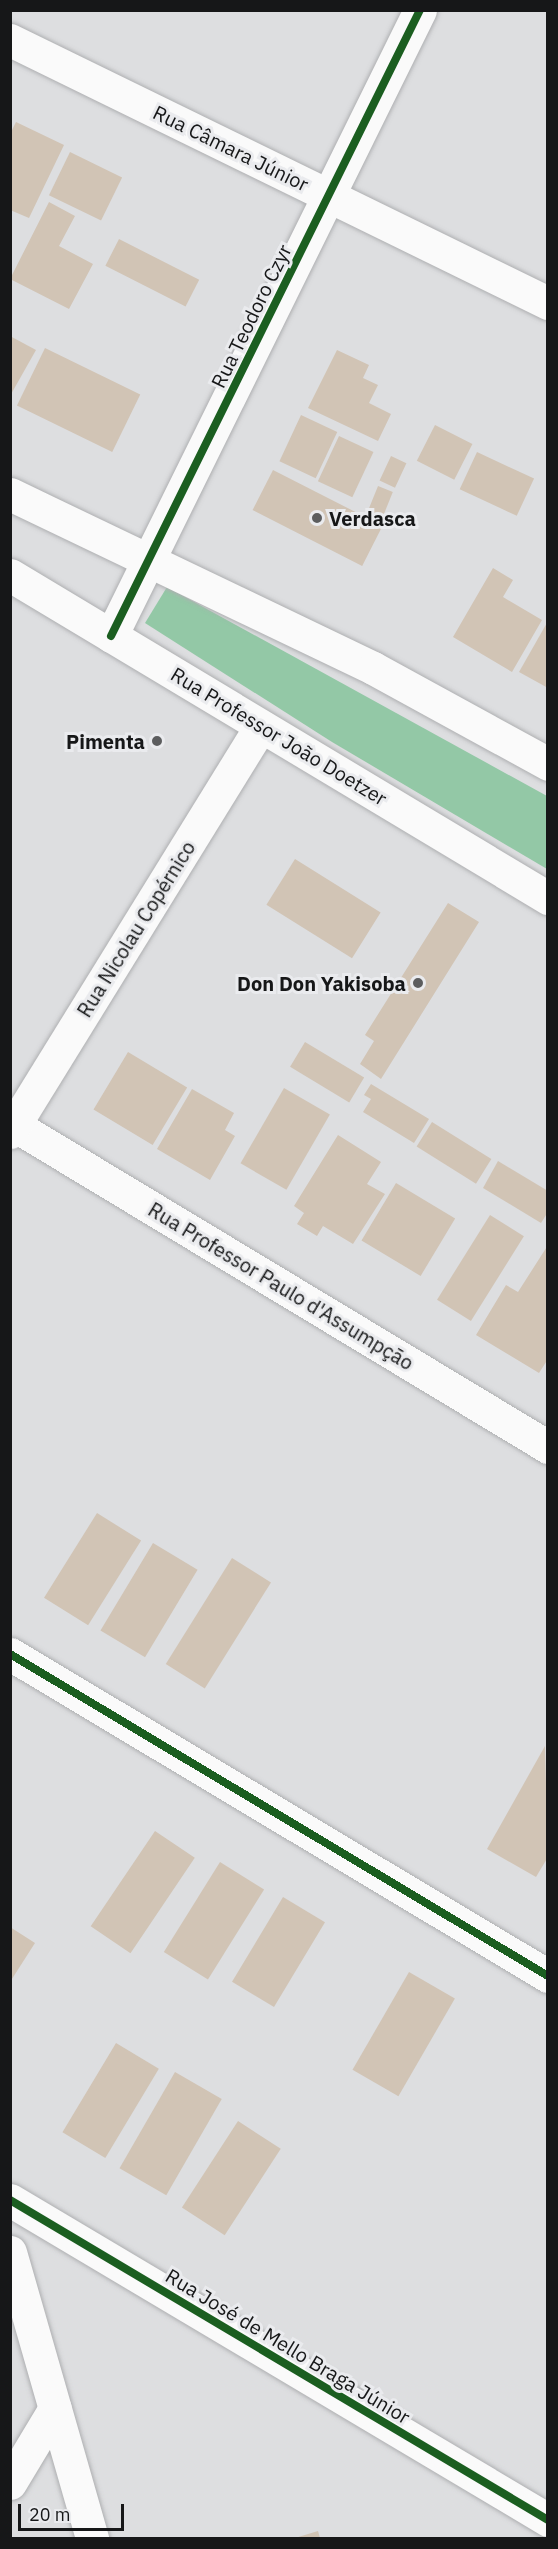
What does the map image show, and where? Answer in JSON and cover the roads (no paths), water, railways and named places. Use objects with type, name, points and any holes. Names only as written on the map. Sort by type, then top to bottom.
[{"type":"street","name":"Rua Teodoro Czyr","points":[[111,636],[420,10]]},
{"type":"street","name":"Rua Câmara Júnior","points":[[10,40],[548,303]]},
{"type":"street","points":[[10,494],[150,559],[373,668],[548,764]]},
{"type":"street","name":"Rua Professor João Doetzer","points":[[10,575],[548,898]]},
{"type":"street","name":"Rua Nicolau Copérnico","points":[[13,1128],[261,726]]},
{"type":"street","name":"Rua Professor Paulo d'Assumpção","points":[[13,1128],[548,1447]]},
{"type":"street","points":[[10,1654],[548,1976]]},
{"type":"street","name":"Rua José de Mello Braga Júnior","points":[[10,2200],[546,2515]]},
{"type":"street","points":[[10,2252],[92,2538]]},
{"type":"street","points":[[10,2483],[55,2408]]},
{"type":"place","name":"Verdasca","points":[[317,518]]},
{"type":"place","name":"Pimenta","points":[[157,741]]},
{"type":"place","name":"Don Don Yakisoba","points":[[418,983]]}]
